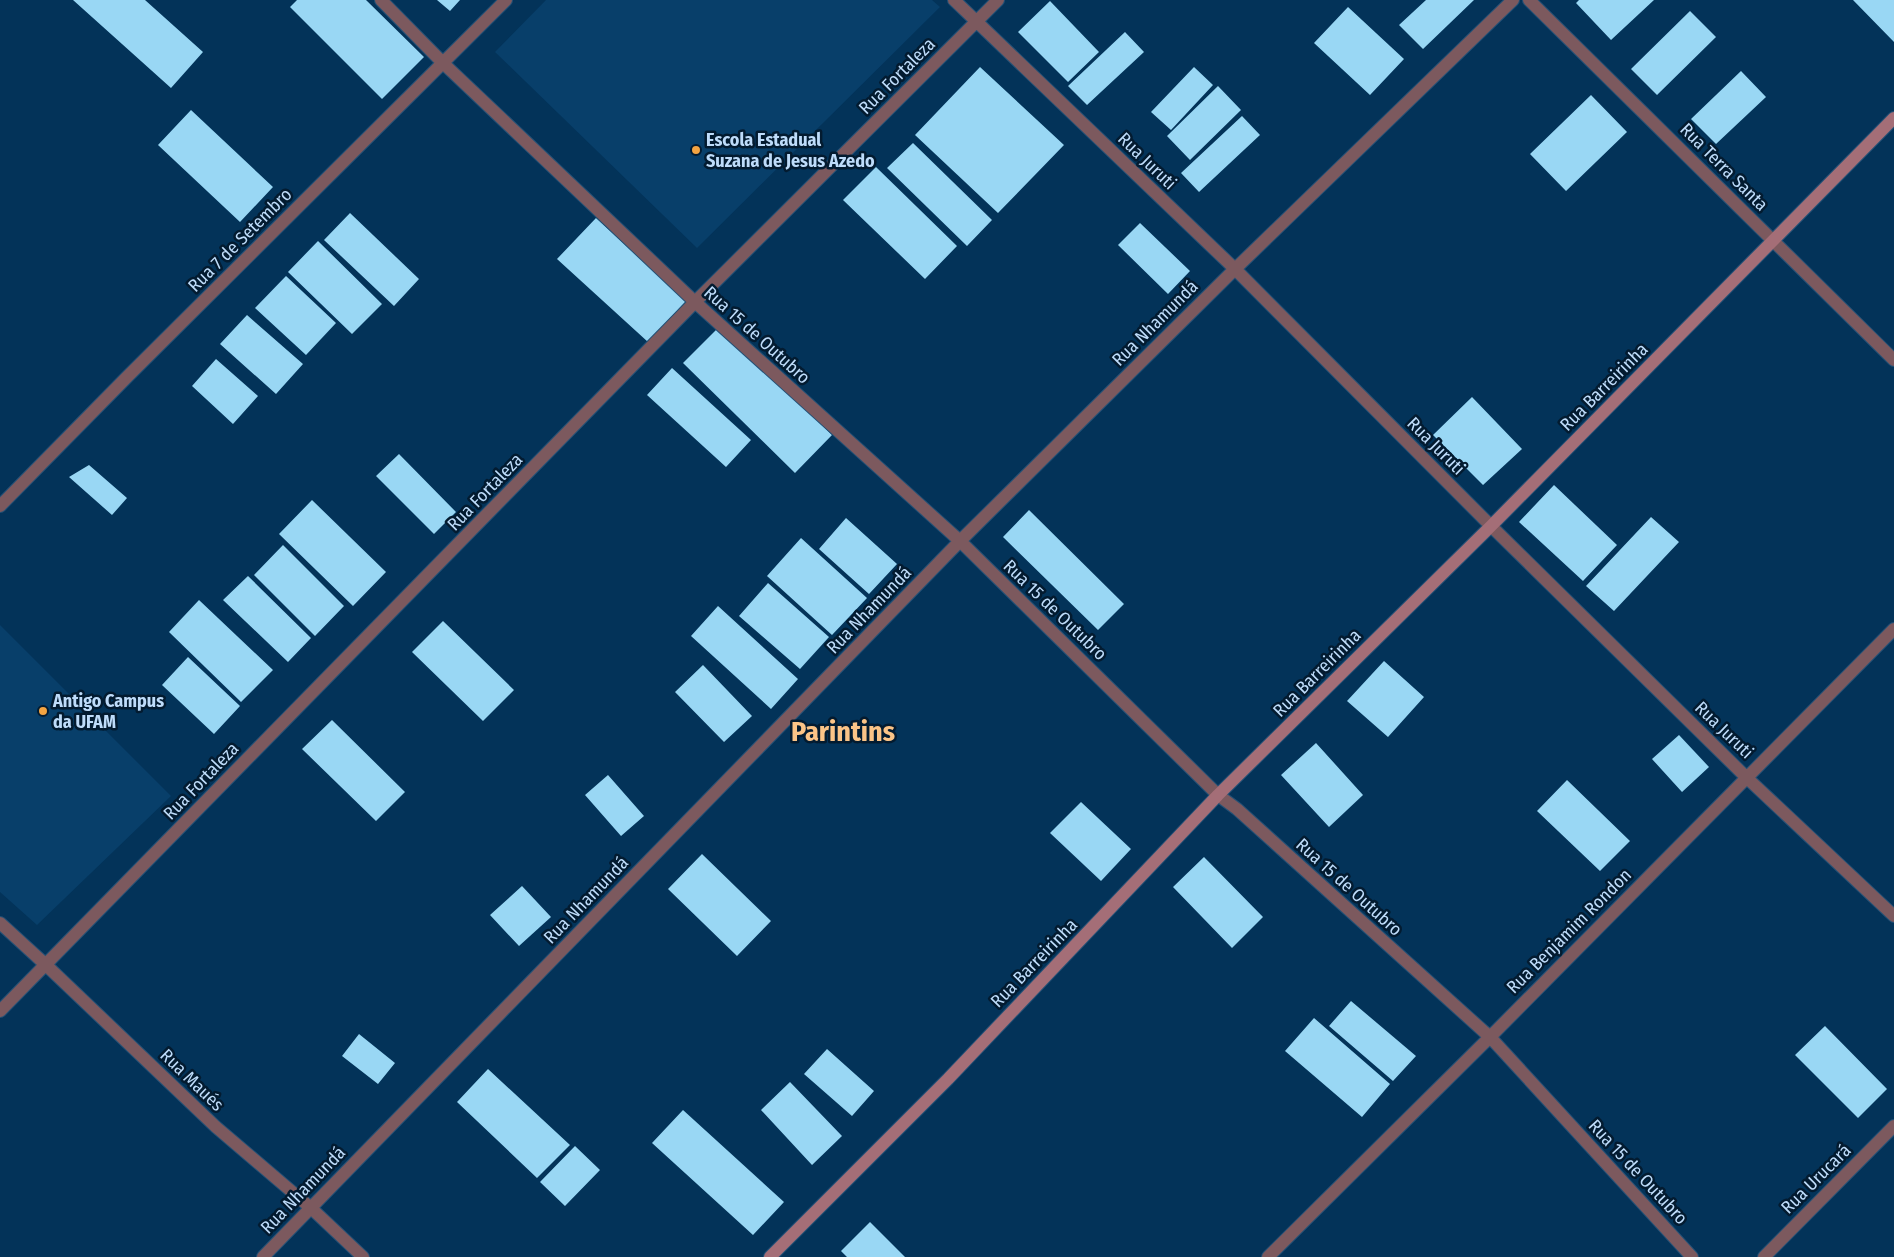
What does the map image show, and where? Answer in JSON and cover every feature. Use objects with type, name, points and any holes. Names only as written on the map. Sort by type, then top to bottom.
[{"type":"street","name":"Rua 15 de Outubro","points":[[381,0],[444,64],[695,302],[960,541],[1218,795],[1237,809],[1490,1037],[1692,1257]]},
{"type":"street","name":"Rua 7 de Setembro","points":[[0,506],[506,0]]},
{"type":"street","name":"Rua Juruti","points":[[954,0],[1235,268],[1491,526],[1746,777],[1894,916]]},
{"type":"street","name":"Rua Fortaleza","points":[[0,1011],[695,302],[998,0]]},
{"type":"street","name":"Rua Nhamundá","points":[[262,1257],[960,541],[1235,268],[1513,0]]},
{"type":"street","name":"Rua Terra Santa","points":[[1529,0],[1894,360]]},
{"type":"street","name":"Rua Barreirinha","points":[[770,1257],[948,1079],[1218,795],[1491,526],[1894,118]]},
{"type":"street","name":"Rua Benjamim Rondon","points":[[1268,1257],[1490,1037],[1894,628]]},
{"type":"street","name":"Rua Maués","points":[[0,923],[46,964],[216,1127],[311,1208],[363,1257]]},
{"type":"street","name":"Rua Urucará","points":[[1764,1257],[1894,1126]]},
{"type":"shaded area","name":"Escola Estadual Suzana de Jesus Azedo","points":[[546,0],[932,0],[940,7],[697,248],[495,52]]},
{"type":"shaded area","name":"Antigo Campus da UFAM","points":[[0,625],[171,796],[37,925],[0,892]]},
{"type":"building","points":[[73,0],[145,0],[203,52],[171,88]]},
{"type":"building","points":[[297,0],[366,0],[424,57],[382,99],[290,7]]},
{"type":"building","points":[[437,0],[460,0],[450,11]]},
{"type":"building","points":[[1426,0],[1474,0],[1423,49],[1399,25]]},
{"type":"building","points":[[1579,0],[1654,0],[1611,40],[1576,3]]},
{"type":"building","points":[[1853,0],[1894,0],[1894,42]]},
{"type":"building","points":[[1050,1],[1099,52],[1068,82],[1018,32]]},
{"type":"building","points":[[1348,7],[1404,59],[1370,95],[1314,43]]},
{"type":"building","points":[[1690,11],[1716,37],[1657,95],[1631,69]]},
{"type":"building","points":[[1125,32],[1144,52],[1087,105],[1068,86]]},
{"type":"building","points":[[980,67],[1064,145],[998,213],[915,135]]},
{"type":"building","points":[[1194,67],[1213,85],[1171,130],[1151,112]]},
{"type":"building","points":[[1741,71],[1766,97],[1716,144],[1691,119]]},
{"type":"building","points":[[1218,86],[1241,110],[1190,160],[1167,136]]},
{"type":"building","points":[[1591,95],[1627,132],[1566,191],[1530,154]]},
{"type":"building","points":[[191,110],[273,187],[240,222],[158,145]]},
{"type":"building","points":[[1242,116],[1260,135],[1199,192],[1181,173]]},
{"type":"building","points":[[913,143],[992,220],[967,246],[887,168]]},
{"type":"building","points":[[876,167],[957,246],[925,279],[843,200]]},
{"type":"building","points":[[350,213],[419,279],[394,306],[324,240]]},
{"type":"building","points":[[596,218],[686,301],[648,342],[557,259]]},
{"type":"building","points":[[1140,223],[1190,271],[1168,294],[1118,245]]},
{"type":"building","points":[[318,241],[382,304],[352,334],[288,272]]},
{"type":"building","points":[[286,276],[336,323],[306,355],[255,308]]},
{"type":"building","points":[[247,315],[303,364],[276,394],[220,344]]},
{"type":"building","points":[[720,326],[832,435],[795,473],[683,363]]},
{"type":"building","points":[[216,359],[258,396],[233,424],[192,386]]},
{"type":"building","points":[[672,368],[751,440],[726,467],[647,395]]},
{"type":"building","points":[[1472,397],[1522,449],[1483,485],[1433,435]]},
{"type":"building","points":[[399,454],[456,512],[434,534],[376,476]]},
{"type":"building","points":[[89,465],[127,498],[112,515],[69,477]]},
{"type":"building","points":[[1554,485],[1617,545],[1583,581],[1519,522]]},
{"type":"building","points":[[312,500],[386,572],[353,606],[279,534]]},
{"type":"building","points":[[1029,510],[1124,604],[1098,630],[1003,537]]},
{"type":"building","points":[[1651,517],[1679,542],[1614,611],[1586,586]]},
{"type":"building","points":[[846,518],[897,564],[869,594],[819,549]]},
{"type":"building","points":[[801,538],[867,598],[832,635],[767,576]]},
{"type":"building","points":[[283,545],[344,606],[315,636],[254,575]]},
{"type":"building","points":[[248,576],[311,638],[288,662],[223,600]]},
{"type":"building","points":[[768,583],[829,637],[800,669],[739,616]]},
{"type":"building","points":[[199,600],[273,670],[241,702],[169,632]]},
{"type":"building","points":[[718,606],[798,679],[771,709],[691,636]]},
{"type":"building","points":[[443,621],[514,690],[483,721],[412,652]]},
{"type":"building","points":[[188,657],[240,706],[214,734],[162,685]]},
{"type":"building","points":[[1384,661],[1424,697],[1388,737],[1347,701]]},
{"type":"building","points":[[703,665],[752,716],[724,742],[675,692]]},
{"type":"building","points":[[332,720],[405,792],[376,821],[302,749]]},
{"type":"building","points":[[1679,735],[1709,767],[1682,792],[1652,759]]},
{"type":"building","points":[[1316,743],[1363,795],[1329,827],[1281,775]]},
{"type":"building","points":[[608,775],[644,816],[621,836],[585,795]]},
{"type":"building","points":[[1567,780],[1630,841],[1600,871],[1537,811]]},
{"type":"building","points":[[1081,802],[1131,849],[1101,881],[1050,833]]},
{"type":"building","points":[[702,854],[771,921],[737,956],[668,889]]},
{"type":"building","points":[[1204,857],[1263,917],[1232,948],[1173,887]]},
{"type":"building","points":[[522,886],[551,917],[519,946],[490,915]]},
{"type":"building","points":[[1351,1001],[1416,1056],[1393,1081],[1329,1026]]},
{"type":"building","points":[[1314,1018],[1390,1084],[1362,1117],[1285,1051]]},
{"type":"building","points":[[1825,1026],[1887,1089],[1858,1118],[1795,1055]]},
{"type":"building","points":[[359,1034],[395,1063],[378,1084],[342,1056]]},
{"type":"building","points":[[827,1049],[874,1091],[852,1116],[804,1074]]},
{"type":"building","points":[[488,1069],[570,1145],[537,1178],[457,1102]]},
{"type":"building","points":[[790,1082],[842,1136],[812,1165],[761,1110]]},
{"type":"building","points":[[683,1110],[784,1202],[753,1235],[652,1143]]},
{"type":"building","points":[[575,1146],[600,1170],[565,1206],[540,1182]]},
{"type":"building","points":[[870,1222],[905,1257],[847,1257],[841,1251]]},
{"type":"place","name":"Escola Estadual Suzana de Jesus Azedo","points":[[696,150]]},
{"type":"place","name":"Antigo Campus da UFAM","points":[[43,711]]},
{"type":"district","name":"Parintins","points":[[843,731]]}]
